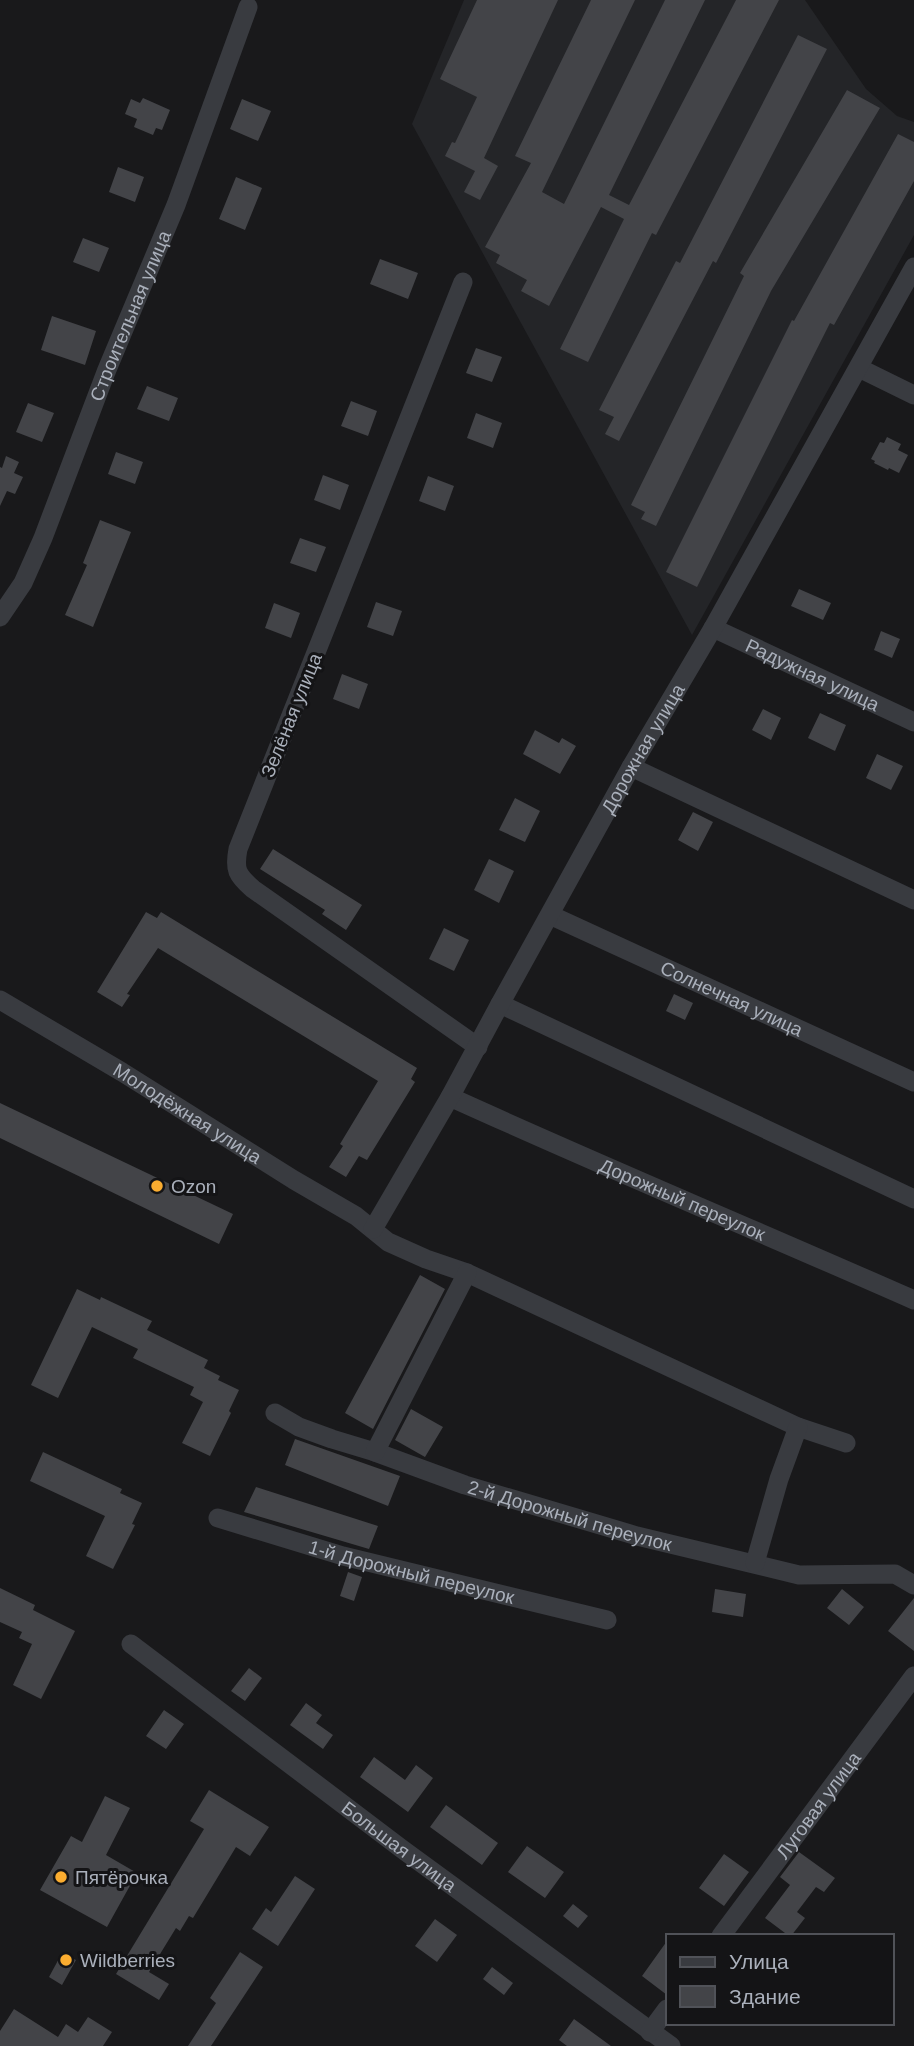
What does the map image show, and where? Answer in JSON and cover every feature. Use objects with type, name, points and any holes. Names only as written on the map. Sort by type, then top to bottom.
[{"type":"street","name":"Строительная улица","points":[[0,617],[23,583],[43,538],[106,372],[176,205],[248,7]]},
{"type":"street","name":"Дорожная улица","points":[[373,1229],[450,1097],[631,766],[713,628],[914,267]]},
{"type":"street","name":"Зелёная улица","points":[[463,282],[238,849],[235,863],[239,877],[253,890],[478,1047]]},
{"type":"street","points":[[859,368],[914,395]]},
{"type":"street","name":"Радужная улица","points":[[713,628],[914,722]]},
{"type":"street","points":[[631,766],[914,900]]},
{"type":"street","name":"Солнечная улица","points":[[550,915],[914,1082]]},
{"type":"street","name":"Молодёжная улица","points":[[0,1000],[356,1216],[388,1242],[467,1273],[798,1427],[846,1443]]},
{"type":"street","points":[[500,1004],[914,1199]]},
{"type":"street","name":"Дорожный переулок","points":[[450,1097],[579,1156],[717,1213],[914,1300]]},
{"type":"street","points":[[375,1451],[467,1273]]},
{"type":"street","name":"2-й Дорожный переулок","points":[[275,1413],[299,1427],[375,1451],[465,1485],[637,1536],[799,1575],[895,1574],[914,1585]]},
{"type":"street","points":[[755,1563],[779,1479],[798,1427]]},
{"type":"street","name":"1-й Дорожный переулок","points":[[218,1518],[343,1556],[607,1620]]},
{"type":"street","name":"Большая улица","points":[[131,1644],[402,1849],[671,2046]]},
{"type":"street","name":"Луговая улица","points":[[722,1934],[914,1675]]},
{"type":"street","points":[[650,2032],[666,2009]]},
{"type":"shaded area","points":[[464,0],[805,0],[866,89],[897,116],[914,122],[914,235],[692,635],[412,124]]},
{"type":"building","points":[[477,0],[558,0],[484,158],[498,166],[480,200],[464,192],[475,171],[445,156],[452,142],[455,143],[477,97],[440,79]]},
{"type":"building","points":[[591,0],[635,0],[542,192],[564,204],[665,0],[705,0],[609,195],[629,205],[736,0],[779,0],[656,235],[652,233],[588,362],[560,349],[624,219],[601,207],[549,306],[521,291],[527,280],[496,263],[500,255],[485,247],[531,163],[515,156]]},
{"type":"building","points":[[798,35],[827,49],[716,263],[713,261],[619,441],[605,434],[614,417],[599,410],[676,261],[680,263]]},
{"type":"building","points":[[847,90],[880,108],[771,291],[656,526],[641,519],[645,512],[631,505],[744,276],[740,273]]},
{"type":"building","points":[[143,98],[170,110],[162,130],[156,128],[153,135],[134,127],[137,119],[125,114],[131,99],[140,103]]},
{"type":"building","points":[[242,99],[271,111],[258,141],[230,129]]},
{"type":"building","points":[[898,134],[914,142],[914,181],[834,325],[830,323],[697,587],[666,572],[792,320],[794,321]]},
{"type":"building","points":[[118,167],[144,177],[135,202],[109,192]]},
{"type":"building","points":[[236,177],[262,188],[245,230],[219,219]]},
{"type":"building","points":[[83,238],[109,248],[99,272],[73,262]]},
{"type":"building","points":[[380,259],[418,273],[408,299],[370,284]]},
{"type":"building","points":[[52,316],[96,331],[85,365],[41,350]]},
{"type":"building","points":[[476,348],[502,357],[492,382],[466,373]]},
{"type":"building","points":[[147,386],[178,398],[169,421],[137,409]]},
{"type":"building","points":[[351,401],[377,411],[368,436],[341,426]]},
{"type":"building","points":[[28,403],[54,413],[42,442],[16,432]]},
{"type":"building","points":[[476,413],[502,423],[493,448],[467,438]]},
{"type":"building","points":[[887,437],[901,444],[898,450],[908,455],[899,473],[874,463],[871,459],[880,442],[884,443]]},
{"type":"building","points":[[116,452],[143,462],[135,484],[108,474]]},
{"type":"building","points":[[6,456],[19,462],[14,473],[23,477],[15,494],[7,491],[0,506],[0,467],[2,468]]},
{"type":"building","points":[[323,475],[349,485],[340,510],[314,500]]},
{"type":"building","points":[[428,476],[454,486],[445,511],[419,501]]},
{"type":"building","points":[[100,520],[131,532],[93,627],[65,615],[87,565],[83,563]]},
{"type":"building","points":[[300,538],[326,547],[316,572],[290,563]]},
{"type":"building","points":[[799,589],[831,603],[823,620],[791,606]]},
{"type":"building","points":[[376,602],[402,611],[393,636],[367,627]]},
{"type":"building","points":[[274,603],[300,613],[291,638],[265,628]]},
{"type":"building","points":[[881,631],[900,639],[892,658],[874,650]]},
{"type":"building","points":[[342,674],[368,684],[359,709],[333,699]]},
{"type":"building","points":[[763,709],[781,718],[771,740],[752,730]]},
{"type":"building","points":[[820,713],[846,725],[835,751],[808,738]]},
{"type":"building","points":[[535,730],[559,743],[562,738],[576,746],[560,774],[523,754]]},
{"type":"building","points":[[877,754],[903,766],[891,790],[866,778]]},
{"type":"building","points":[[515,798],[540,811],[525,842],[499,830]]},
{"type":"building","points":[[693,812],[713,822],[698,851],[678,840]]},
{"type":"building","points":[[273,849],[362,905],[346,930],[322,914],[325,910],[260,869]]},
{"type":"building","points":[[489,859],[514,871],[499,903],[474,890]]},
{"type":"building","points":[[146,912],[157,918],[161,912],[417,1068],[411,1079],[415,1082],[367,1160],[359,1156],[346,1177],[329,1167],[378,1081],[158,948],[127,994],[130,995],[122,1007],[97,992]]},
{"type":"building","points":[[444,928],[469,940],[454,971],[429,959]]},
{"type":"building","points":[[674,994],[693,1003],[685,1020],[666,1011]]},
{"type":"building","points":[[0,1103],[233,1214],[219,1244],[0,1138]]},
{"type":"building","points":[[420,1275],[445,1289],[373,1429],[345,1413]]},
{"type":"building","points":[[77,1289],[152,1321],[147,1330],[208,1360],[204,1368],[220,1376],[218,1380],[239,1390],[210,1456],[182,1443],[203,1402],[190,1395],[194,1387],[133,1358],[138,1349],[92,1327],[58,1398],[31,1385]]},
{"type":"building","points":[[411,1409],[443,1427],[425,1457],[395,1440]]},
{"type":"building","points":[[295,1439],[400,1476],[388,1506],[285,1465]]},
{"type":"building","points":[[43,1452],[122,1489],[120,1493],[142,1503],[132,1524],[135,1525],[113,1569],[86,1556],[105,1516],[30,1481]]},
{"type":"building","points":[[256,1487],[378,1526],[369,1549],[244,1512]]},
{"type":"building","points":[[348,1572],[362,1577],[354,1601],[340,1596]]},
{"type":"building","points":[[0,1588],[35,1605],[33,1610],[75,1631],[41,1699],[13,1685],[32,1644],[19,1638],[22,1632],[0,1622]]},
{"type":"building","points":[[715,1589],[746,1594],[743,1617],[712,1612]]},
{"type":"building","points":[[842,1589],[864,1607],[849,1625],[827,1608]]},
{"type":"building","points":[[914,1598],[914,1651],[888,1631]]},
{"type":"building","points":[[249,1668],[262,1678],[245,1701],[231,1691]]},
{"type":"building","points":[[306,1703],[322,1715],[316,1723],[333,1735],[323,1749],[290,1725]]},
{"type":"building","points":[[164,1710],[184,1724],[166,1749],[146,1736]]},
{"type":"building","points":[[374,1757],[405,1780],[416,1765],[433,1778],[408,1812],[360,1777]]},
{"type":"building","points":[[209,1790],[269,1827],[250,1856],[236,1847],[193,1918],[189,1916],[180,1931],[176,1928],[149,1972],[169,1984],[159,2000],[116,1974],[204,1829],[190,1821]]},
{"type":"building","points":[[105,1796],[130,1808],[106,1855],[137,1873],[107,1927],[40,1890],[71,1836],[82,1842]]},
{"type":"building","points":[[446,1805],[498,1843],[482,1865],[430,1827]]},
{"type":"building","points":[[527,1846],[564,1872],[545,1898],[508,1872]]},
{"type":"building","points":[[799,1852],[835,1878],[824,1892],[816,1887],[797,1912],[805,1918],[793,1934],[786,1934],[765,1918],[790,1885],[780,1877]]},
{"type":"building","points":[[724,1854],[749,1872],[724,1906],[699,1888]]},
{"type":"building","points":[[295,1876],[315,1889],[278,1946],[252,1929],[266,1908],[271,1912]]},
{"type":"building","points":[[573,1904],[588,1916],[578,1928],[563,1916]]},
{"type":"building","points":[[435,1919],[457,1935],[437,1962],[415,1946]]},
{"type":"building","points":[[666,1942],[666,1994],[642,1976]]},
{"type":"building","points":[[240,1952],[263,1967],[211,2046],[188,2046],[216,2003],[210,1998]]},
{"type":"building","points":[[62,1953],[76,1960],[62,1985],[49,1977]]},
{"type":"building","points":[[492,1967],[513,1983],[504,1995],[483,1979]]},
{"type":"building","points":[[14,2009],[58,2037],[66,2024],[78,2032],[88,2017],[112,2032],[103,2046],[0,2046],[0,2031]]},
{"type":"building","points":[[574,2019],[611,2046],[567,2046],[559,2040]]},
{"type":"place","name":"Ozon","points":[[157,1186]]},
{"type":"place","name":"Пятёрочка","points":[[61,1877]]},
{"type":"place","name":"Wildberries","points":[[66,1960]]}]
